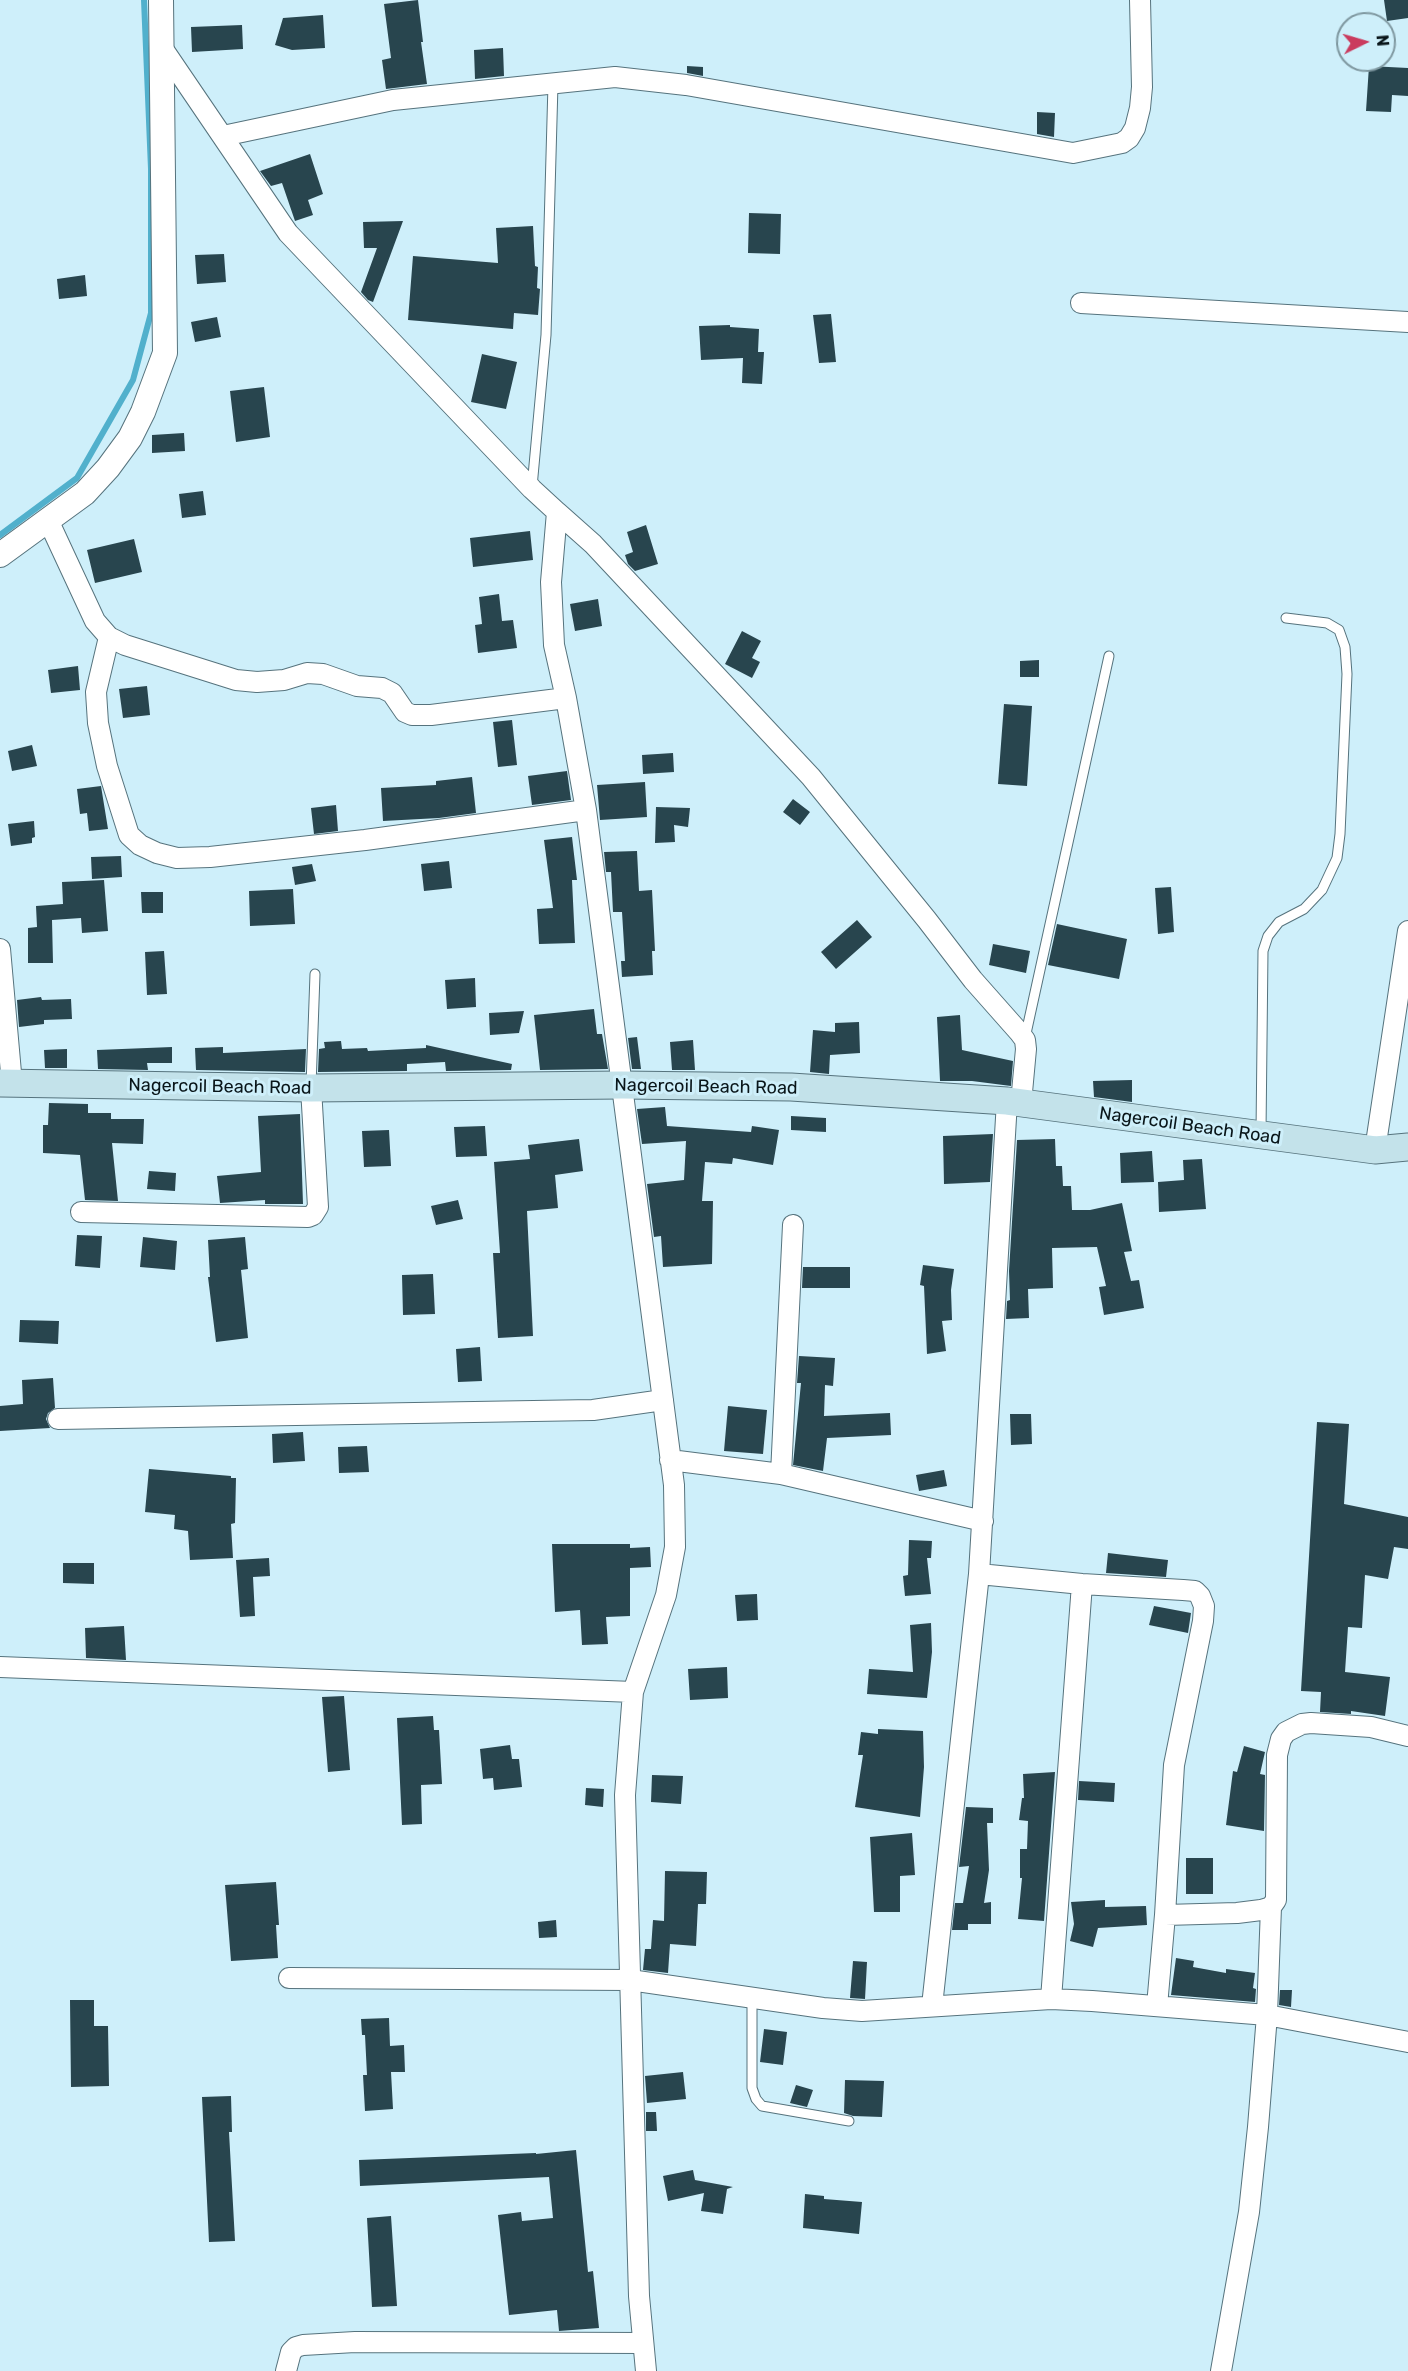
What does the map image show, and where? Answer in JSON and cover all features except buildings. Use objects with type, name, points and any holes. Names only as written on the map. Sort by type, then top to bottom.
[{"type":"main road","name":"Nagercoil Beach Road","points":[[6,1083],[311,1088],[622,1085],[791,1087],[1014,1102],[1375,1150],[1408,1147]]},
{"type":"street","points":[[0,555],[85,493],[130,438],[143,412],[165,352],[161,0]]},
{"type":"street","points":[[221,134],[223,136],[393,100],[615,77],[686,85],[1073,153],[1122,143],[1129,138],[1135,128],[1142,87],[1140,0]]},
{"type":"street","points":[[161,46],[288,234],[532,489],[593,544],[811,777],[1025,1040],[1014,1102],[979,1574],[932,2006]]},
{"type":"street","points":[[1081,303],[1408,322]]},
{"type":"street","points":[[556,512],[550,608],[554,645],[586,810],[674,1485],[675,1546],[666,1595],[633,1692],[625,1795],[639,2296],[646,2371]]},
{"type":"street","points":[[48,520],[95,621],[109,637],[125,645],[236,680],[257,682],[284,680],[307,673],[323,674],[357,686],[382,688],[392,693],[405,712],[412,716],[566,698]]},
{"type":"street","points":[[109,637],[96,692],[98,723],[107,766],[129,835],[140,845],[157,853],[177,858],[210,857],[365,840],[586,810]]},
{"type":"street","points":[[1375,1150],[1408,931]]},
{"type":"street","points":[[0,949],[6,1083]]},
{"type":"street","points":[[81,1212],[308,1217],[313,1215],[318,1207],[311,1088]]},
{"type":"street","points":[[781,1474],[793,1225]]},
{"type":"street","points":[[58,1419],[593,1410],[663,1400]]},
{"type":"street","points":[[670,1460],[781,1474],[983,1521]]},
{"type":"street","points":[[979,1574],[1082,1584],[1194,1591],[1200,1596],[1204,1606],[1203,1621],[1174,1765],[1157,2006]]},
{"type":"street","points":[[1051,1999],[1082,1584]]},
{"type":"street","points":[[0,1667],[633,1692]]},
{"type":"street","points":[[1221,2371],[1249,2212],[1258,2127],[1267,2015],[1271,1907],[1276,1900],[1277,1890],[1277,1755],[1281,1739],[1286,1732],[1302,1724],[1311,1723],[1371,1727],[1408,1736]]},
{"type":"street","points":[[1165,1915],[1237,1913],[1271,1907]]},
{"type":"street","points":[[289,1978],[630,1980],[823,2008],[862,2011],[1051,1999],[1267,2015],[1408,2042]]},
{"type":"street","points":[[286,2371],[291,2352],[303,2345],[355,2342],[643,2343]]},
{"type":"lane","points":[[532,489],[546,335],[553,84]]},
{"type":"lane","points":[[1261,1135],[1263,951],[1268,936],[1279,922],[1304,909],[1322,890],[1337,858],[1340,834],[1347,674],[1345,647],[1339,630],[1327,623],[1286,618]]},
{"type":"lane","points":[[1025,1040],[1109,656]]},
{"type":"lane","points":[[311,1088],[315,974]]},
{"type":"lane","points":[[752,1997],[752,2088],[756,2099],[762,2106],[849,2121]]},
{"type":"waterway","points":[[0,535],[77,478],[133,380],[151,313],[151,169],[144,0]]}]
